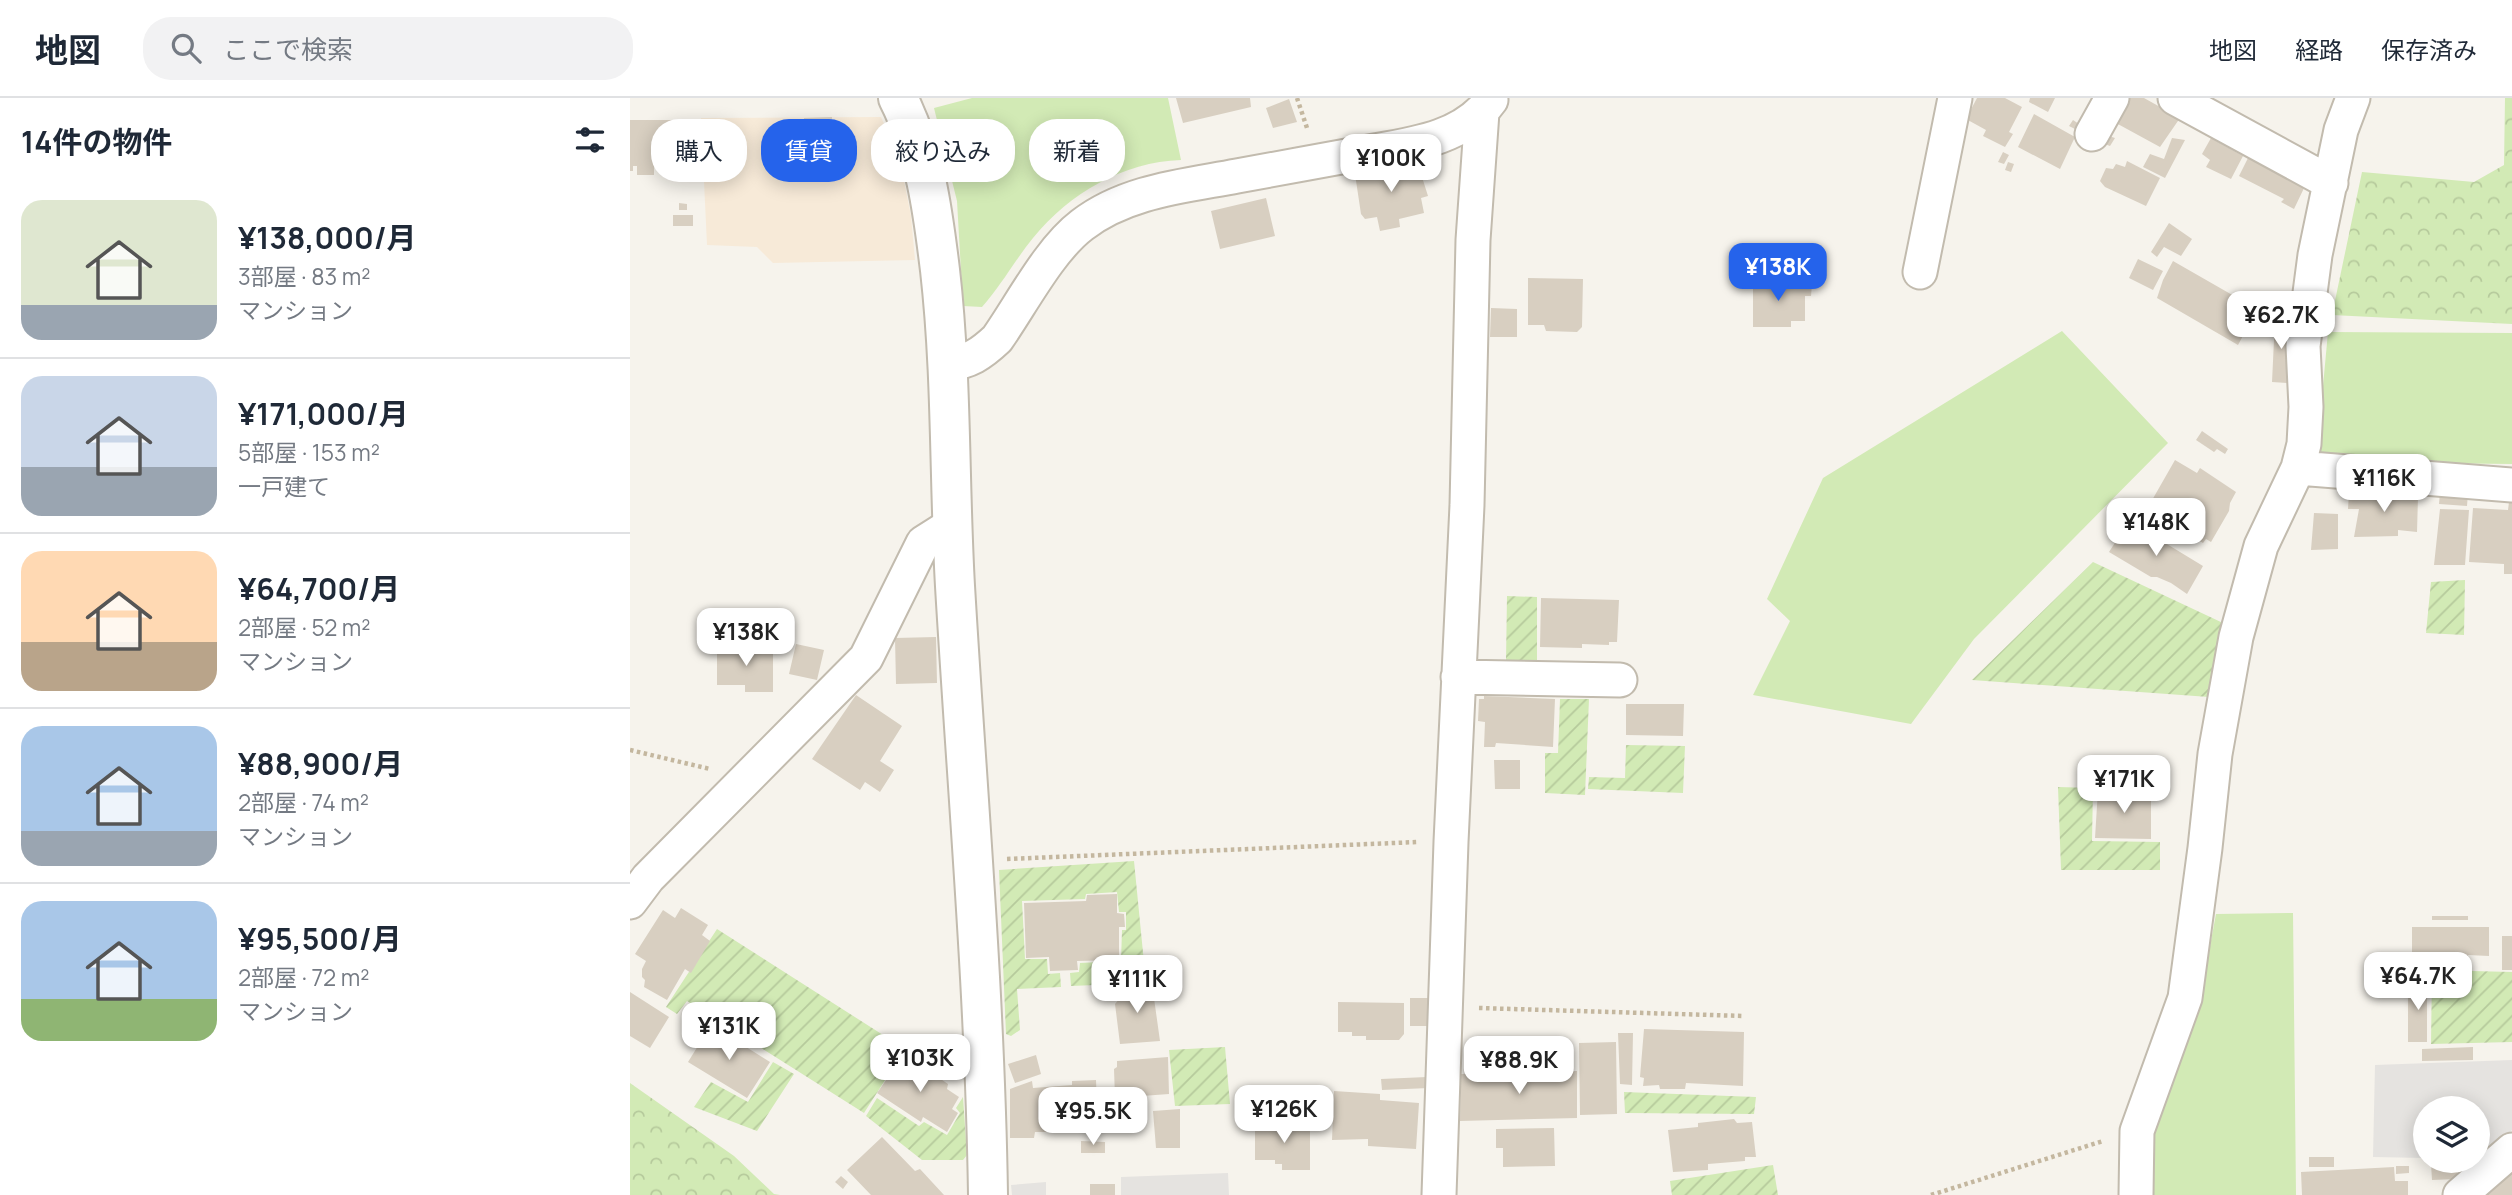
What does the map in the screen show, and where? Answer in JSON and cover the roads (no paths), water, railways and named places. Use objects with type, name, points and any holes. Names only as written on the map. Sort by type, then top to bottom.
[{"type":"street","points":[[898,98],[923,166],[935,226],[948,364],[953,524],[973,860],[988,1195]]},
{"type":"street","points":[[1920,272],[1955,98]]},
{"type":"street","points":[[2092,134],[2112,98]]},
{"type":"street","points":[[2175,98],[2331,183]]},
{"type":"street","points":[[2136,1195],[2137,1131],[2185,998],[2206,848],[2215,754],[2236,637],[2261,546],[2298,468],[2304,444],[2306,407],[2303,346],[2315,255],[2341,130],[2353,98]]},
{"type":"street","points":[[948,364],[972,359],[997,339],[1069,236],[1091,219],[1121,202],[1179,187],[1409,145],[1458,129],[1487,105]]},
{"type":"street","points":[[1439,1195],[1451,842],[1467,505],[1473,240],[1487,105]]},
{"type":"street","points":[[2298,468],[2512,485]]},
{"type":"street","points":[[630,902],[648,878],[866,658],[923,543],[953,524]]},
{"type":"street","points":[[1458,677],[1620,680]]},
{"type":"street","points":[[2460,1195],[2512,1150]]}]
